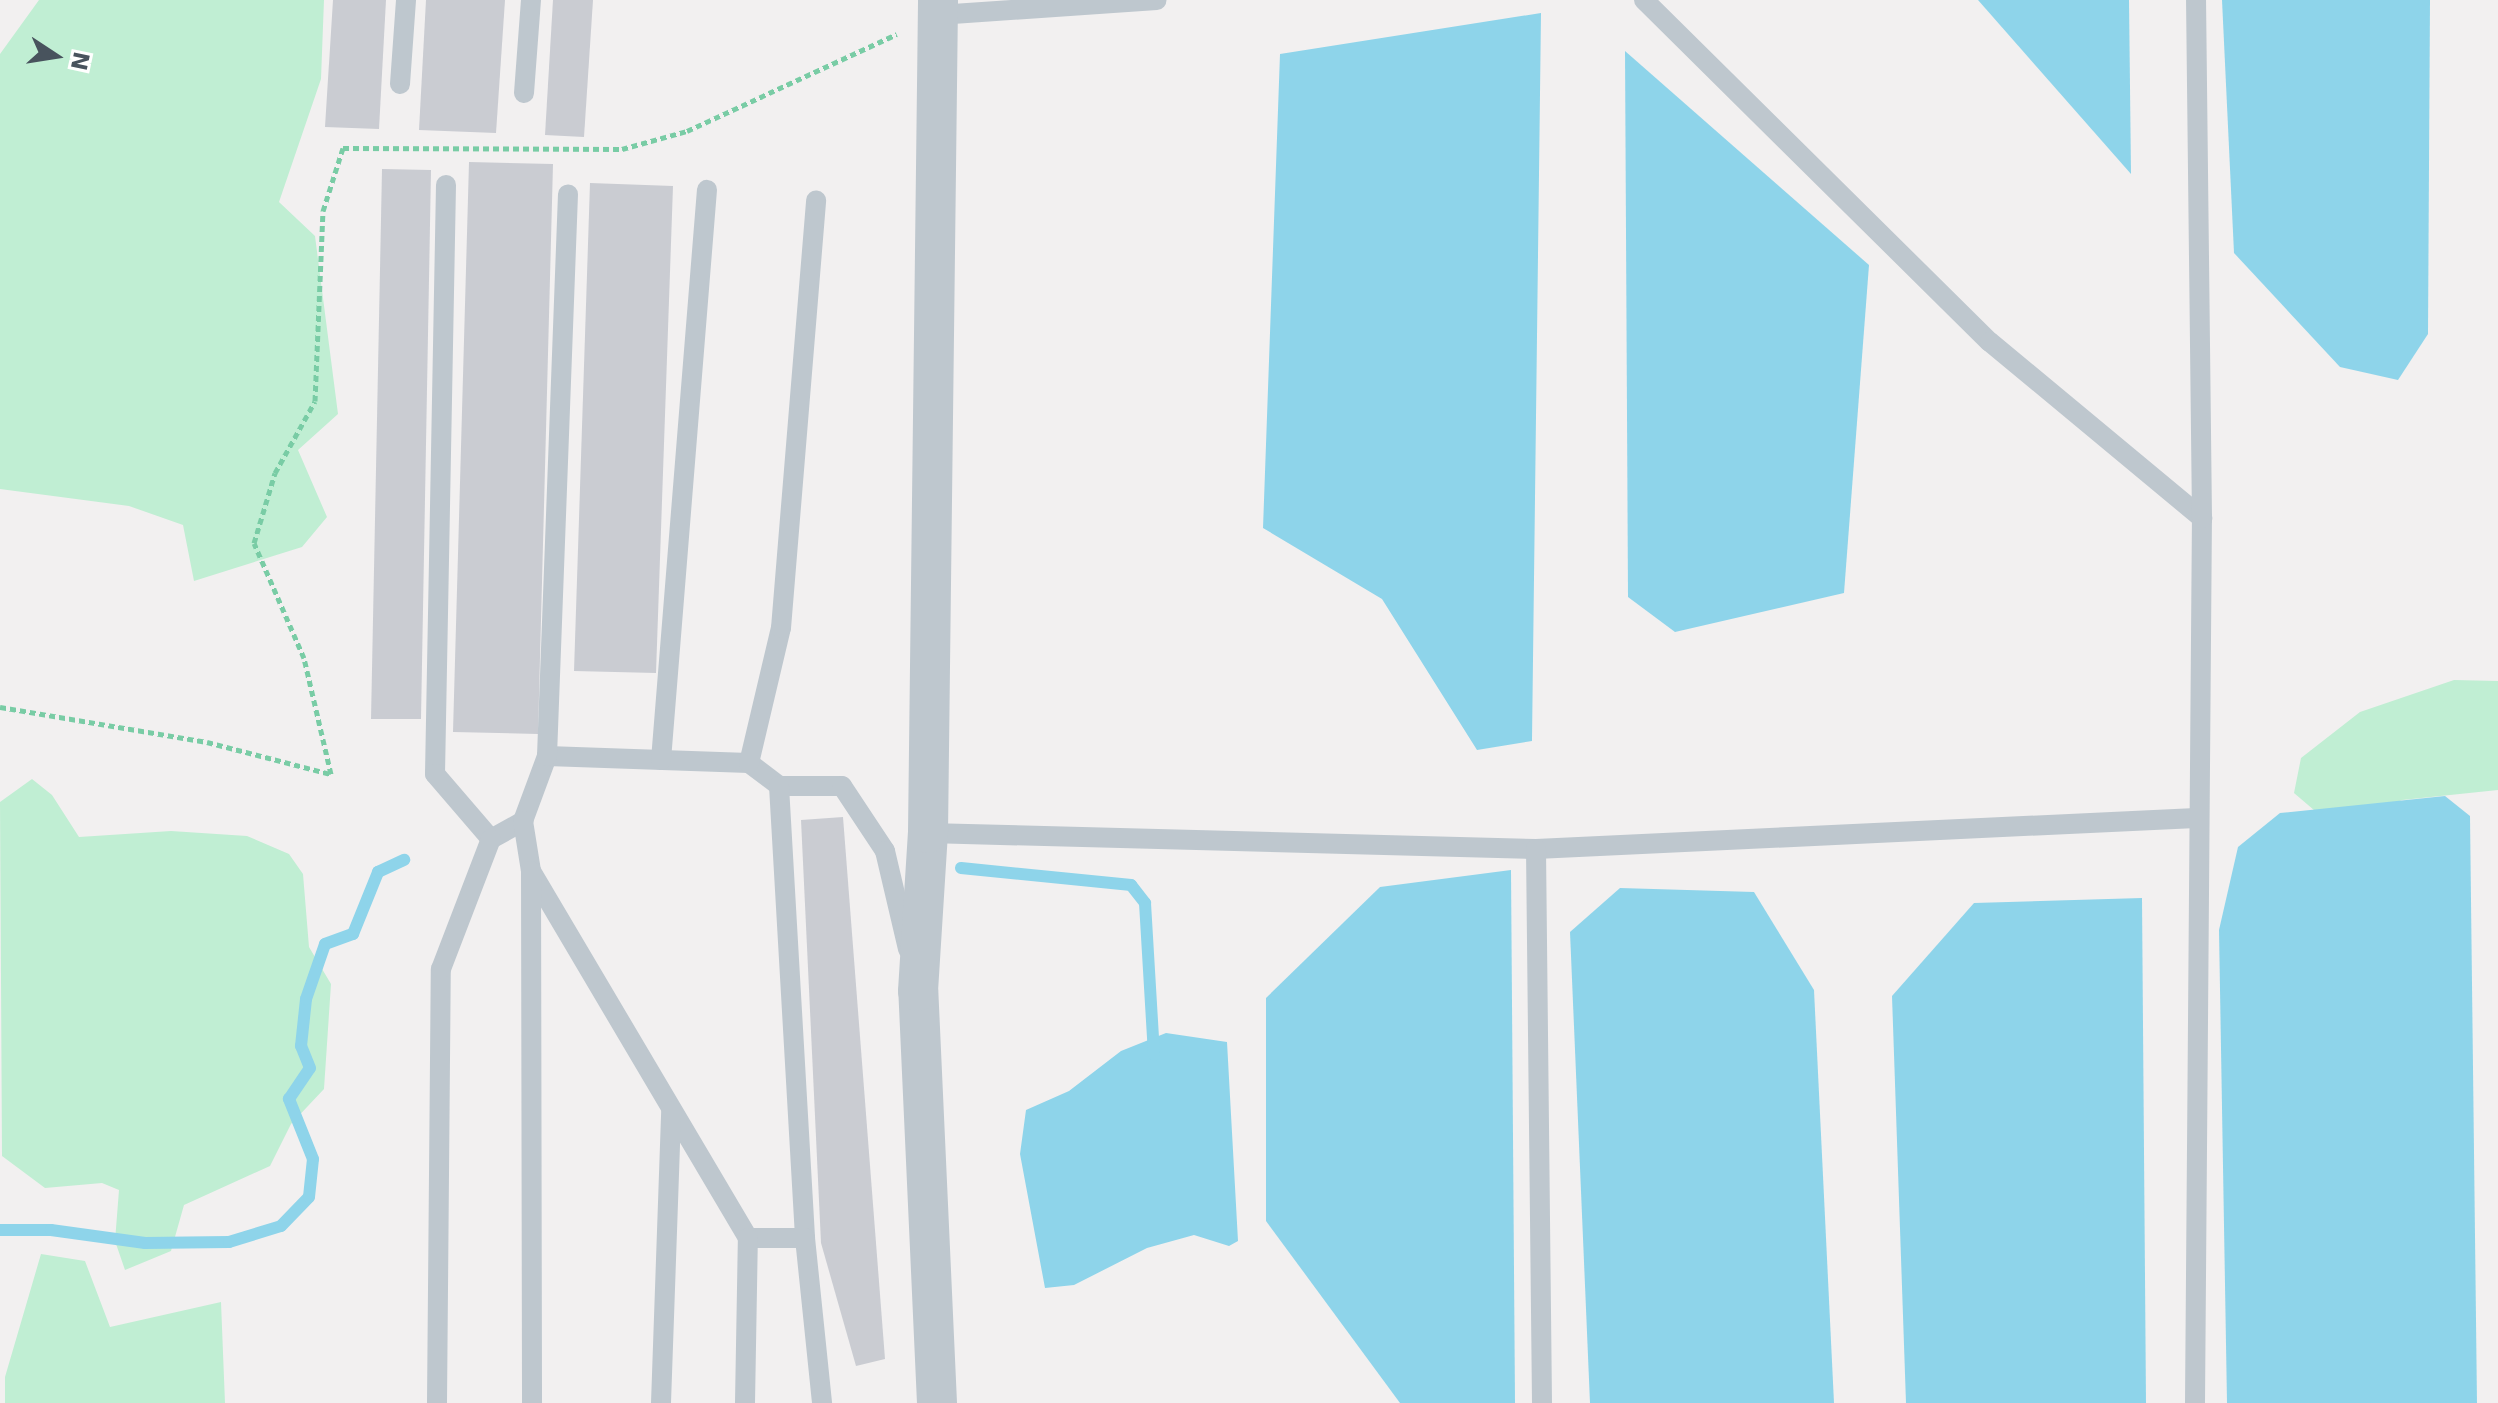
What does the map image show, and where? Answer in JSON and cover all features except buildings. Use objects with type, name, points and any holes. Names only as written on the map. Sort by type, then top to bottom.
[{"type":"street","points":[[937,1403],[918,991],[928,833],[938,8]]},
{"type":"lane","points":[[400,84],[406,0]]},
{"type":"lane","points":[[524,93],[531,0]]},
{"type":"lane","points":[[938,8],[1156,0]]},
{"type":"lane","points":[[1644,0],[1990,342],[2202,518]]},
{"type":"lane","points":[[2195,1403],[2196,818],[2202,518],[2196,0]]},
{"type":"lane","points":[[446,185],[435,774],[491,839]]},
{"type":"lane","points":[[661,760],[707,190]]},
{"type":"lane","points":[[532,1403],[531,871],[523,821],[547,756],[568,194]]},
{"type":"lane","points":[[749,763],[781,628],[816,200]]},
{"type":"lane","points":[[547,756],[749,763],[779,786],[842,786],[885,851],[918,991]]},
{"type":"lane","points":[[779,786],[805,1238],[822,1403]]},
{"type":"lane","points":[[928,833],[1536,849],[2196,818]]},
{"type":"lane","points":[[437,1403],[441,969],[491,839],[523,821]]},
{"type":"lane","points":[[1536,849],[1542,1403]]},
{"type":"lane","points":[[531,871],[748,1238],[745,1403]]},
{"type":"lane","points":[[661,1403],[671,1111]]},
{"type":"lane","points":[[748,1238],[805,1238]]},
{"type":"path","points":[[0,707],[207,742],[331,774]]},
{"type":"green space","points":[[39,0],[324,0],[321,79],[279,202],[315,236],[338,414],[298,450],[327,517],[302,547],[194,581],[183,525],[129,506],[0,489],[0,54]]},
{"type":"green space","points":[[2454,680],[2498,681],[2498,790],[2402,800],[2335,828],[2294,793],[2301,758],[2360,712]]},
{"type":"green space","points":[[32,779],[52,795],[79,837],[171,831],[247,836],[289,854],[303,874],[309,947],[331,984],[324,1089],[291,1124],[270,1166],[184,1205],[171,1251],[125,1270],[115,1241],[119,1190],[102,1183],[45,1188],[2,1156],[0,802]]},
{"type":"green space","points":[[41,1254],[85,1261],[110,1327],[221,1302],[225,1403],[5,1403],[5,1377]]},
{"type":"water","points":[[1978,0],[2129,0],[2131,174]]},
{"type":"water","points":[[2222,0],[2430,0],[2428,334],[2398,380],[2340,367],[2234,253]]},
{"type":"water","points":[[1541,13],[1532,741],[1477,750],[1382,599],[1263,528],[1280,54]]},
{"type":"water","points":[[1625,51],[1869,265],[1844,593],[1675,632],[1628,597]]},
{"type":"water","points":[[2445,796],[2470,816],[2477,1403],[2227,1403],[2219,930],[2238,847],[2280,813]]},
{"type":"water","points":[[1511,870],[1515,1403],[1400,1403],[1266,1221],[1266,998],[1380,887]]},
{"type":"water","points":[[1620,888],[1754,892],[1814,990],[1834,1403],[1590,1403],[1570,932]]},
{"type":"water","points":[[2142,898],[2146,1403],[1906,1403],[1892,996],[1974,903]]},
{"type":"water","points":[[1166,1033],[1227,1042],[1238,1241],[1229,1246],[1194,1235],[1147,1248],[1074,1285],[1045,1288],[1020,1154],[1026,1110],[1069,1091],[1121,1051]]},
{"type":"waterway","points":[[0,1230],[51,1230],[145,1243],[229,1242],[281,1226],[309,1197],[313,1159],[289,1099],[310,1068],[301,1046],[306,999],[325,944],[353,934],[378,872],[404,860]]},
{"type":"waterway","points":[[961,868],[1131,885],[1145,903],[1154,1055]]}]
